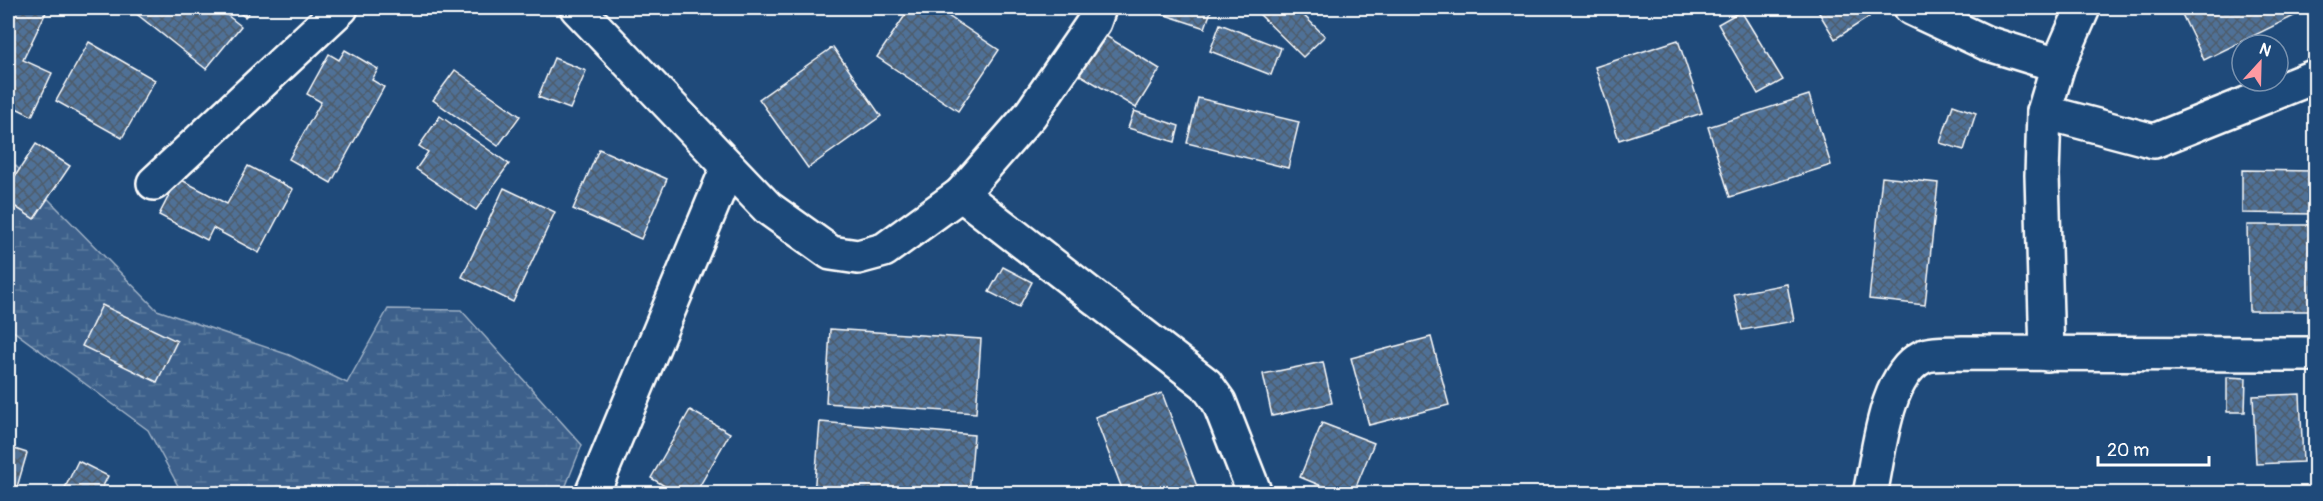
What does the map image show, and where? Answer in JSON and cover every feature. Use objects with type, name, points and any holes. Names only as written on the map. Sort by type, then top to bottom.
[{"type":"street","points":[[154,183],[341,8]]},
{"type":"street","points":[[577,8],[768,208],[831,253],[858,257],[884,250],[962,194],[1030,115],[1094,22],[1099,8]]},
{"type":"street","points":[[1911,8],[1986,43],[2058,64]]},
{"type":"street","points":[[2047,354],[2042,175],[2044,112],[2058,64],[2082,8]]},
{"type":"street","points":[[2044,112],[2154,141],[2316,76]]},
{"type":"street","points":[[592,494],[728,167]]},
{"type":"street","points":[[962,194],[1206,384],[1219,402],[1256,494]]},
{"type":"street","points":[[1870,494],[1893,391],[1907,368],[1923,356],[2316,354]]},
{"type":"green space","points":[[8,158],[157,310],[289,355],[347,383],[388,309],[461,310],[582,445],[563,493],[182,493],[148,430],[8,327]]},
{"type":"building","points":[[8,8],[48,8],[23,60],[52,73],[32,116],[8,104]]},
{"type":"building","points":[[129,8],[218,8],[241,26],[206,69]]},
{"type":"building","points":[[233,8],[253,8],[245,17]]},
{"type":"building","points":[[910,8],[936,8],[999,50],[958,111],[877,57]]},
{"type":"building","points":[[1144,8],[1212,8],[1205,28]]},
{"type":"building","points":[[1253,8],[1296,8],[1325,36],[1303,57]]},
{"type":"building","points":[[1816,8],[1863,8],[1869,17],[1835,39]]},
{"type":"building","points":[[2179,8],[2290,8],[2294,16],[2259,33],[2230,33],[2230,47],[2204,60]]},
{"type":"building","points":[[1741,11],[1783,80],[1758,94],[1718,24]]},
{"type":"building","points":[[1220,24],[1281,48],[1271,75],[1210,51]]},
{"type":"building","points":[[1101,33],[1160,69],[1136,108],[1077,73]]},
{"type":"building","points":[[1678,40],[1702,113],[1619,140],[1595,67]]},
{"type":"building","points":[[89,42],[155,80],[122,138],[56,101]]},
{"type":"building","points":[[833,47],[881,116],[808,168],[759,99]]},
{"type":"building","points":[[345,50],[378,69],[372,80],[384,87],[331,183],[289,159],[321,102],[307,94],[329,54],[339,60]]},
{"type":"building","points":[[554,58],[586,71],[570,109],[538,97]]},
{"type":"building","points":[[455,70],[520,116],[498,146],[433,100]]},
{"type":"building","points":[[1809,95],[1831,165],[1730,197],[1708,127]]},
{"type":"building","points":[[1198,98],[1299,122],[1288,168],[1187,143]]},
{"type":"building","points":[[1953,105],[1976,113],[1964,150],[1940,143]]},
{"type":"building","points":[[1134,111],[1179,126],[1175,142],[1128,128]]},
{"type":"building","points":[[440,116],[509,164],[476,210],[416,169],[428,152],[419,146]]},
{"type":"building","points":[[36,144],[70,166],[34,219],[8,202],[8,187]]},
{"type":"building","points":[[599,149],[667,179],[641,239],[573,209]]},
{"type":"building","points":[[248,166],[293,189],[259,253],[213,228],[207,240],[159,215],[178,178],[227,204]]},
{"type":"building","points":[[2242,170],[2316,171],[2316,214],[2242,213]]},
{"type":"building","points":[[1882,177],[1938,183],[1925,305],[1869,299]]},
{"type":"building","points":[[504,188],[555,212],[513,302],[462,277]]},
{"type":"building","points":[[2247,225],[2316,225],[2316,311],[2249,311]]},
{"type":"building","points":[[1003,267],[1032,282],[1019,307],[989,292]]},
{"type":"building","points":[[1787,284],[1794,321],[1742,330],[1734,294]]},
{"type":"building","points":[[102,305],[177,341],[157,382],[82,346]]},
{"type":"building","points":[[830,329],[981,339],[976,413],[826,403]]},
{"type":"building","points":[[1431,337],[1449,405],[1369,425],[1351,358]]},
{"type":"building","points":[[1323,362],[1332,403],[1272,416],[1263,374]]},
{"type":"building","points":[[2227,377],[2246,378],[2245,412],[2227,412]]},
{"type":"building","points":[[1162,393],[1198,489],[1186,494],[1124,494],[1095,417]]},
{"type":"building","points":[[2300,394],[2303,462],[2256,464],[2253,396]]},
{"type":"building","points":[[690,410],[730,433],[695,494],[678,494],[651,478]]},
{"type":"building","points":[[820,422],[974,435],[969,494],[814,494]]},
{"type":"building","points":[[1322,423],[1374,443],[1353,494],[1341,494],[1300,477]]},
{"type":"building","points":[[8,447],[27,453],[15,494],[8,494]]},
{"type":"building","points":[[78,461],[108,476],[99,494],[62,494]]}]
